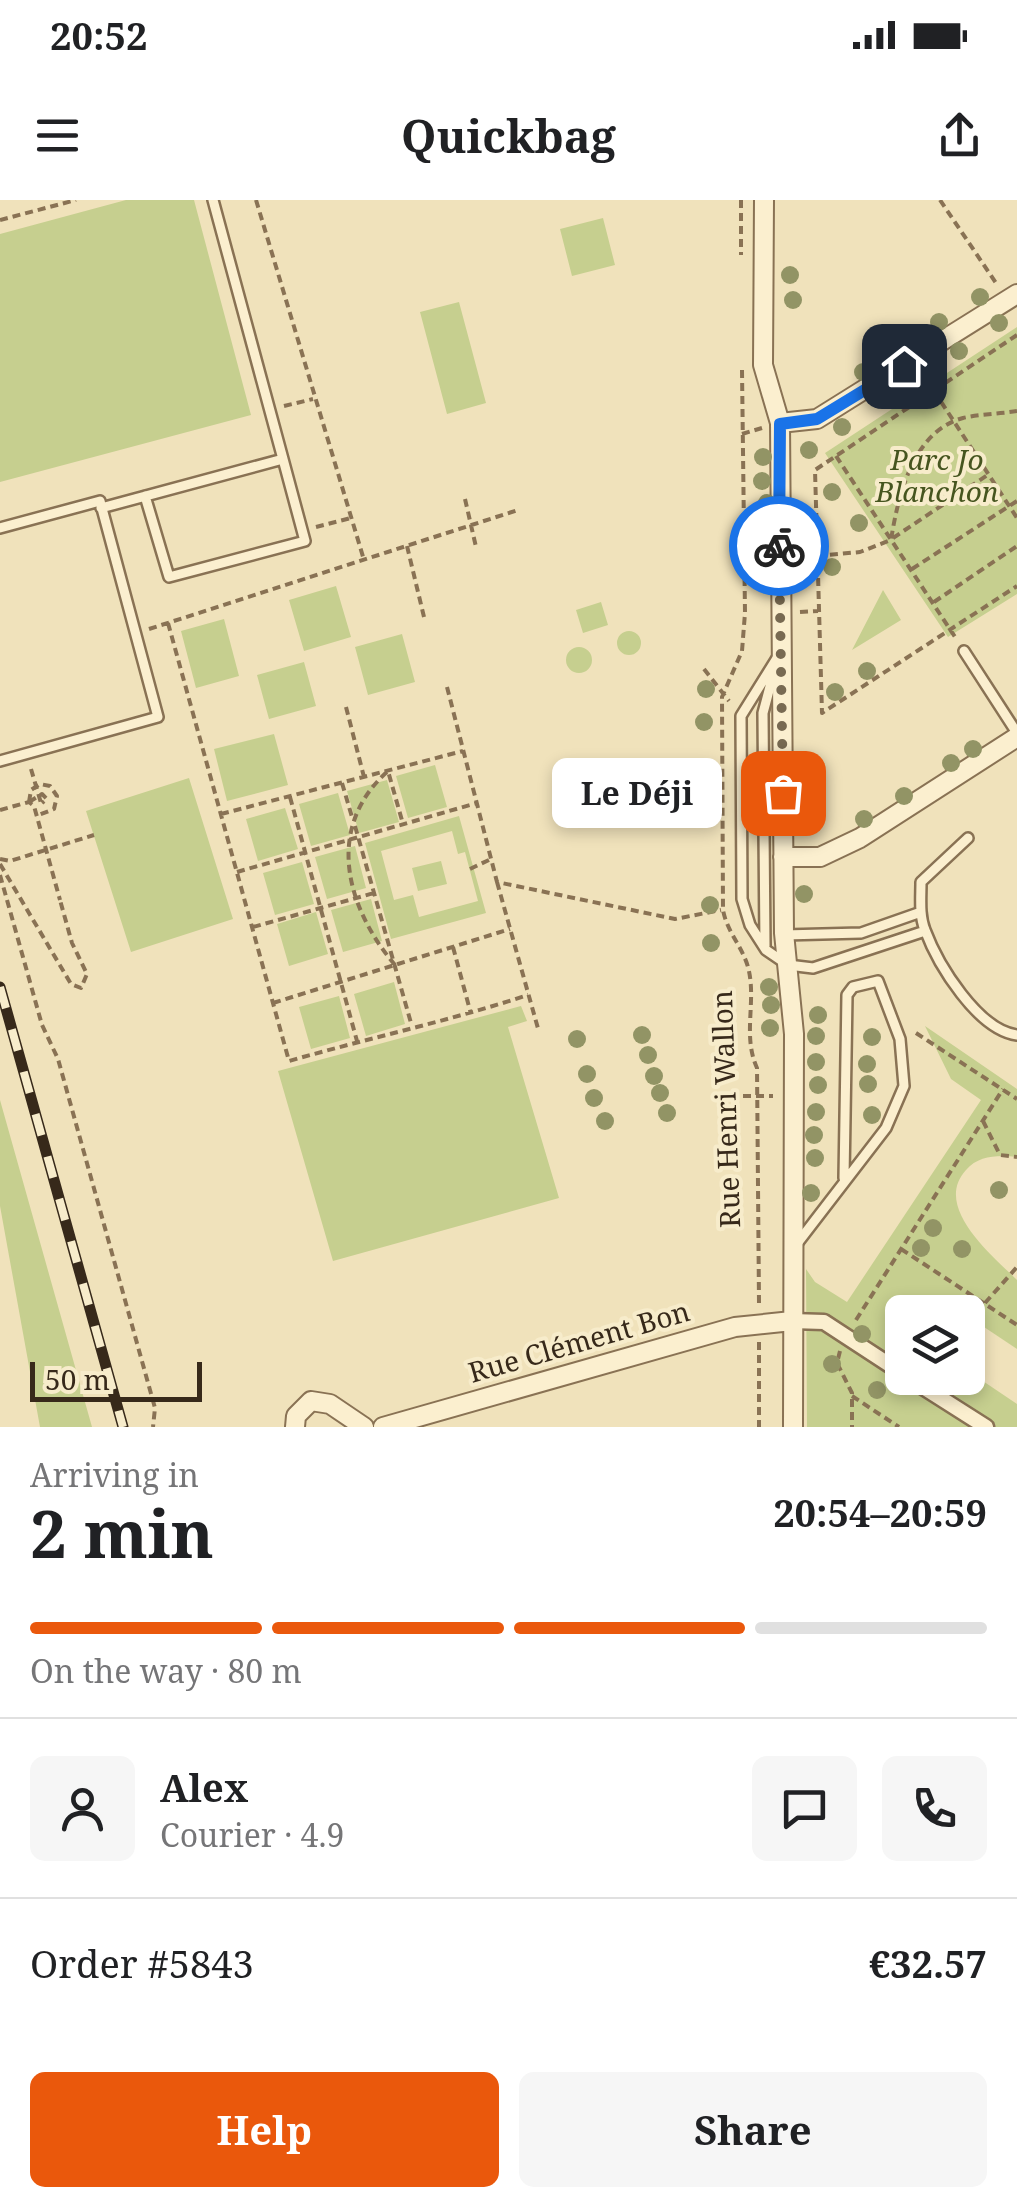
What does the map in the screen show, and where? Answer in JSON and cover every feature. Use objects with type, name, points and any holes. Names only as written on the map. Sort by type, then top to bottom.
[{"type":"street","points":[[764,200],[763,365],[780,424],[784,935],[794,1034],[792,1427]]},
{"type":"street","points":[[780,424],[817,419],[1012,297]]},
{"type":"street","points":[[784,857],[820,857],[860,838],[1017,735]]},
{"type":"street","points":[[792,1320],[824,1322],[885,1362]]},
{"type":"street","name":"Rue Clément Bon","points":[[383,1427],[759,1322],[792,1320]]},
{"type":"street","points":[[936,1395],[986,1427]]},
{"type":"street","points":[[296,1427],[296,1416],[311,1401],[330,1404],[364,1427]]},
{"type":"lane","points":[[145,496],[170,577],[305,542],[213,200]]},
{"type":"lane","points":[[101,508],[282,458]]},
{"type":"lane","points":[[0,528],[100,500],[158,717],[0,761]]},
{"type":"lane","points":[[964,650],[1017,735]]},
{"type":"lane","points":[[781,652],[741,716],[742,900],[750,925],[766,950],[788,964],[813,968],[925,931]]},
{"type":"lane","points":[[766,950],[762,924],[763,714],[781,652]]},
{"type":"lane","points":[[968,838],[921,882],[925,931],[970,1008],[1005,1033],[1017,1034]]},
{"type":"lane","points":[[784,935],[861,933],[921,912]]},
{"type":"lane","points":[[793,1248],[886,1128],[904,1086],[900,1039],[878,980],[853,987],[848,995],[844,1178]]},
{"type":"path","points":[[0,220],[76,200]]},
{"type":"path","points":[[256,200],[364,560]]},
{"type":"path","points":[[741,200],[741,255]]},
{"type":"path","points":[[940,200],[1012,297]]},
{"type":"path","points":[[1017,335],[815,470],[822,713],[1017,586]]},
{"type":"path","name":"Rue Henri Wallon","points":[[742,366],[742,651],[722,697],[720,732],[723,910],[750,981],[749,1050],[758,1068],[759,1427]]},
{"type":"path","points":[[934,391],[1017,518]]},
{"type":"path","points":[[270,410],[316,398]]},
{"type":"path","points":[[891,540],[903,489],[922,448],[954,422],[1017,411]]},
{"type":"path","points":[[836,456],[964,650]]},
{"type":"path","points":[[817,556],[860,552],[891,540],[988,474]]},
{"type":"path","points":[[465,499],[476,546]]},
{"type":"path","points":[[911,570],[1017,500]]},
{"type":"path","points":[[135,634],[518,510]]},
{"type":"path","points":[[302,531],[352,518]]},
{"type":"path","points":[[744,520],[766,520]]},
{"type":"path","points":[[407,546],[424,617]]},
{"type":"path","points":[[932,602],[1017,546]]},
{"type":"path","points":[[168,624],[289,1061],[412,1025],[443,1023],[528,995]]},
{"type":"path","points":[[447,687],[538,1032]]},
{"type":"path","points":[[346,707],[364,777]]},
{"type":"path","points":[[221,814],[463,751]]},
{"type":"path","points":[[0,810],[38,800],[39,797],[42,794],[47,799],[41,803],[39,799],[38,795],[26,755]]},
{"type":"path","points":[[388,771],[361,802],[348,840],[356,898],[376,943],[394,965]]},
{"type":"path","points":[[388,771],[403,824]]},
{"type":"path","points":[[342,783],[412,1025]]},
{"type":"path","points":[[36,816],[54,809],[57,796],[50,786],[40,784],[31,790],[29,802],[36,816],[60,900],[72,942],[87,974],[82,988],[71,984],[0,861],[10,861],[94,835]]},
{"type":"path","points":[[290,796],[357,1041]]},
{"type":"path","points":[[237,872],[477,803]]},
{"type":"path","points":[[470,869],[492,859]]},
{"type":"path","points":[[0,874],[42,1025],[58,1059],[156,1408],[153,1427]]},
{"type":"path","points":[[498,882],[674,919],[723,910],[736,900]]},
{"type":"path","points":[[252,927],[374,893]]},
{"type":"path","points":[[273,1003],[510,929]]},
{"type":"path","points":[[453,947],[471,1014]]},
{"type":"path","points":[[892,1017],[1017,1099]]},
{"type":"path","points":[[852,1427],[852,1396],[837,1358],[1003,1089]]},
{"type":"path","points":[[983,1121],[1000,1155],[1017,1157]]},
{"type":"path","points":[[901,1249],[972,1295]]},
{"type":"path","points":[[985,1302],[1017,1268]]},
{"type":"path","points":[[985,1304],[1017,1325]]},
{"type":"path","points":[[852,1396],[898,1427]]},
{"type":"green space","points":[[126,200],[194,200],[251,415],[0,482],[0,234]]},
{"type":"green space","points":[[603,218],[615,265],[572,276],[560,229]]},
{"type":"green space","points":[[459,302],[486,403],[447,414],[420,312]]},
{"type":"green space","name":"Parc Jo Blanchon","points":[[1017,327],[1017,594],[948,637],[825,453]]},
{"type":"green space","points":[[336,586],[351,637],[304,651],[289,600]]},
{"type":"green space","points":[[883,590],[901,620],[852,650]]},
{"type":"green space","points":[[601,602],[608,625],[583,633],[576,610]]},
{"type":"green space","points":[[224,619],[239,676],[196,688],[181,631]]},
{"type":"green space","points":[[629,631],[641,643],[629,655],[617,643]]},
{"type":"green space","points":[[402,634],[415,682],[368,695],[355,647]]},
{"type":"green space","points":[[579,647],[588,651],[592,660],[588,669],[579,673],[570,669],[566,660],[570,651]]},
{"type":"green space","points":[[304,662],[316,706],[269,719],[257,675]]},
{"type":"green space","points":[[274,734],[288,785],[227,801],[214,749]]},
{"type":"green space","points":[[435,765],[447,807],[408,818],[396,776]]},
{"type":"green space","points":[[189,778],[233,919],[131,952],[86,811]]},
{"type":"green space","points":[[387,780],[399,822],[359,833],[347,791]]},
{"type":"green space","points":[[338,793],[350,835],[311,846],[299,804]]},
{"type":"green space","points":[[285,808],[298,849],[258,861],[246,819]]},
{"type":"green space","points":[[459,816],[486,913],[391,939],[365,843]],"holes":[[[452,831],[458,854],[465,852],[478,901],[419,917],[413,895],[394,900],[381,851]]]},
{"type":"green space","points":[[355,846],[366,888],[327,899],[315,857]]},
{"type":"green space","points":[[441,861],[447,884],[418,891],[412,868]]},
{"type":"green space","points":[[302,862],[314,904],[275,915],[263,873]]},
{"type":"green space","points":[[371,899],[382,941],[343,952],[331,910]]},
{"type":"green space","points":[[316,912],[328,954],[289,966],[277,924]]},
{"type":"green space","points":[[394,982],[405,1024],[366,1036],[354,994]]},
{"type":"green space","points":[[339,996],[350,1038],[311,1049],[299,1007]]},
{"type":"green space","points":[[521,1006],[527,1021],[508,1027],[559,1198],[333,1261],[278,1071]]},
{"type":"green space","points":[[925,1026],[1017,1089],[1017,1157],[990,1157],[971,1165],[957,1184],[956,1199],[970,1230],[1017,1280],[1017,1349],[985,1328],[985,1295],[885,1295],[885,1395],[985,1395],[985,1382],[1017,1404],[1017,1427],[807,1427],[806,1269],[815,1282],[847,1302],[981,1100],[951,1079]]},
{"type":"green space","points":[[0,1100],[92,1427],[40,1427],[0,1206]]},
{"type":"railway","points":[[0,987],[123,1427]]},
{"type":"way so far","points":[[779,546],[783,793]]},
{"type":"place","name":"Le Déji","points":[[783,793]]},
{"type":"route","points":[[779,546],[780,424],[817,419],[904,366]]}]
